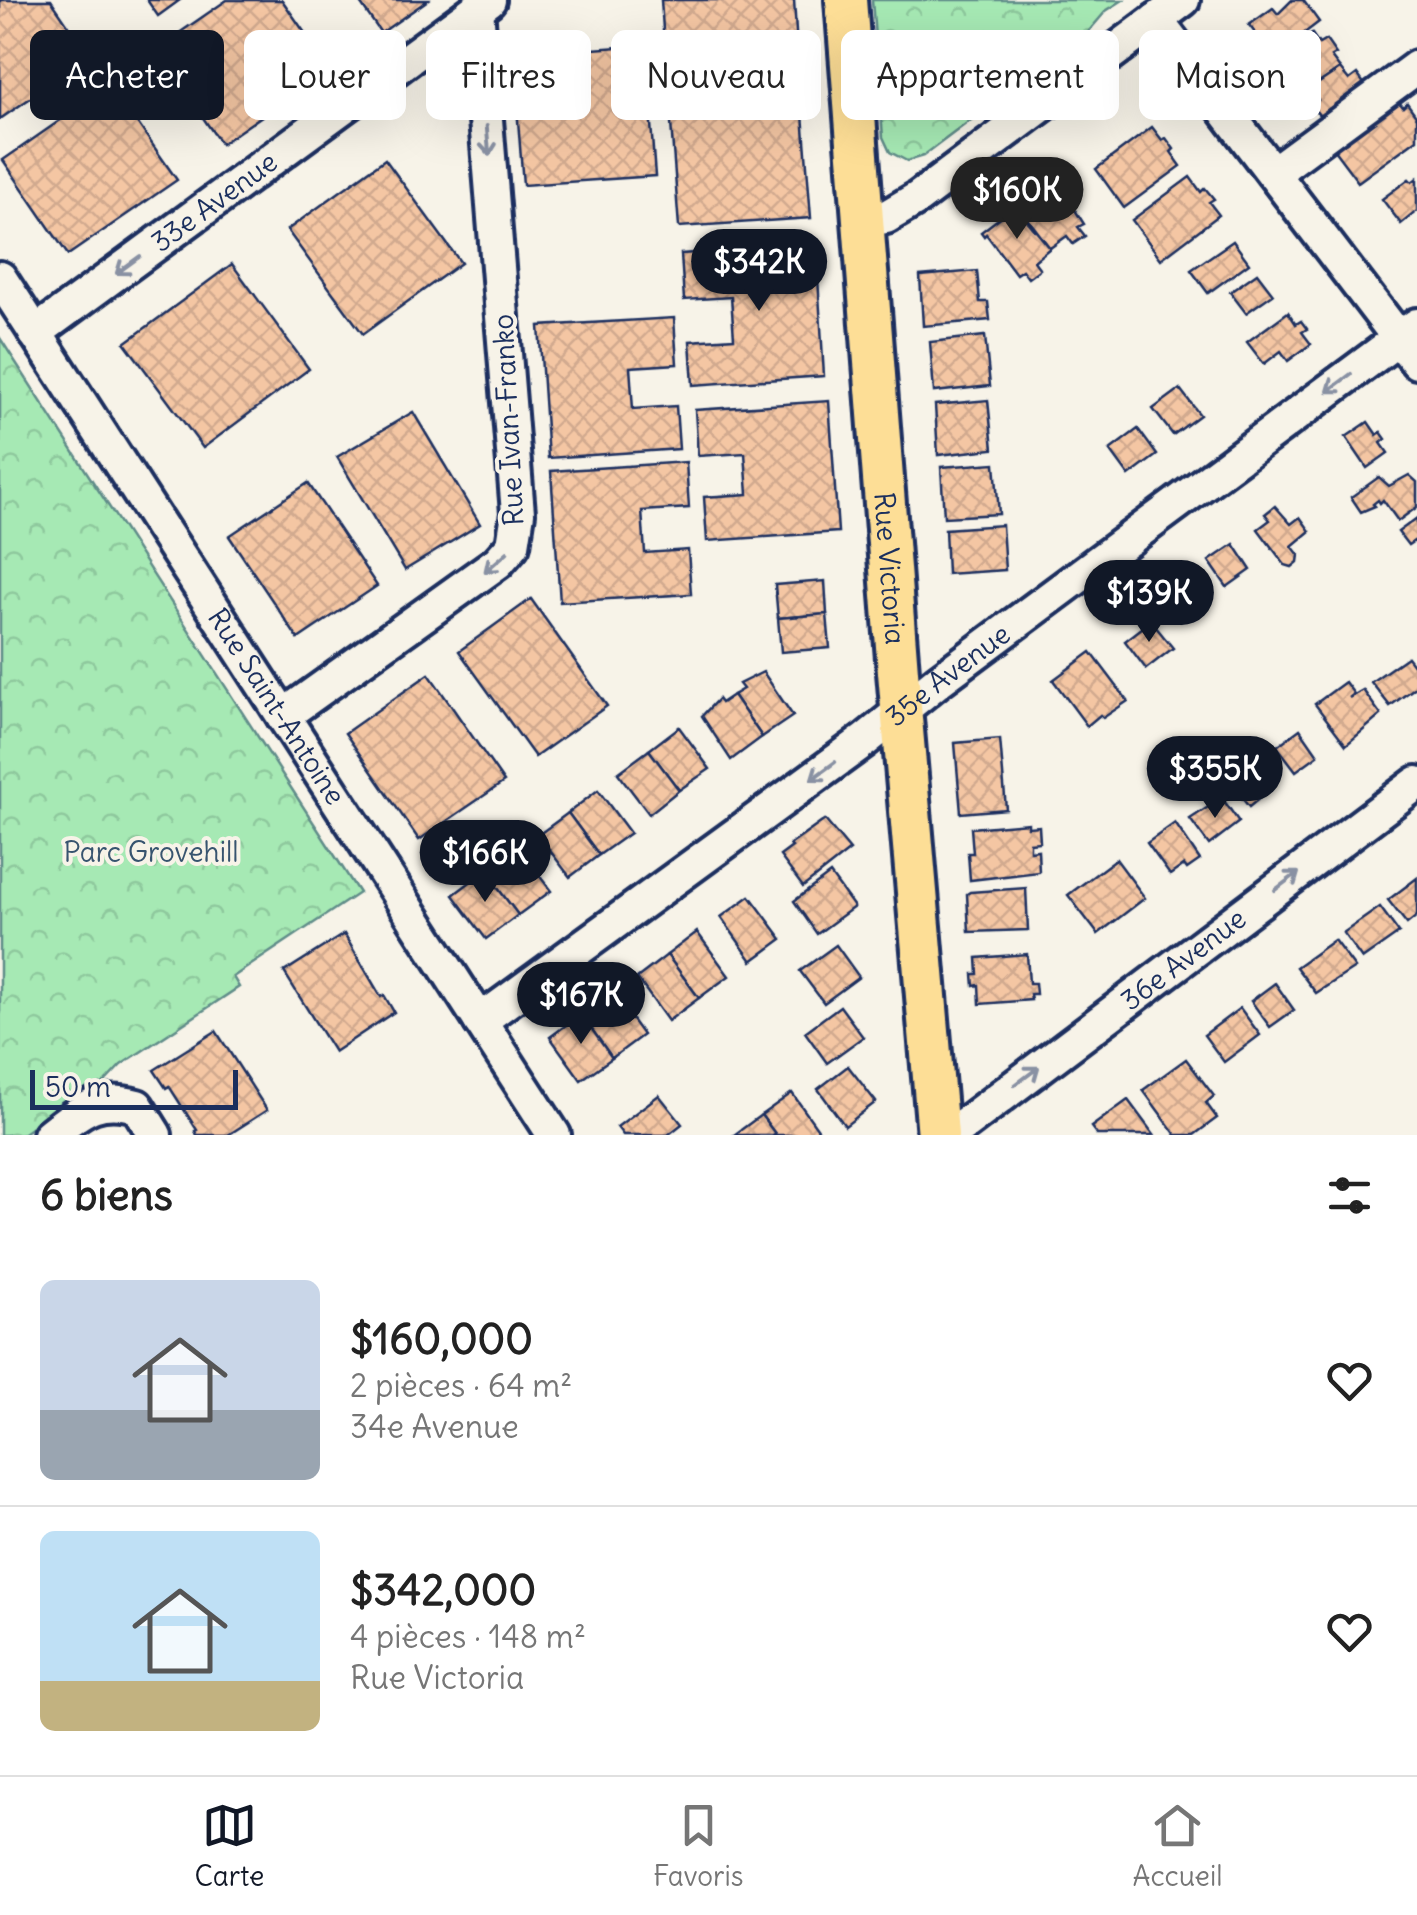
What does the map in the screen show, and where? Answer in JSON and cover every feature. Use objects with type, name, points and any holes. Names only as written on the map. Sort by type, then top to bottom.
[{"type":"main road","name":"Rue Victoria","points":[[846,0],[938,1135]]},
{"type":"street","points":[[863,221],[886,217],[918,198],[1183,0]]},
{"type":"street","name":"33e Avenue","points":[[36,333],[483,4]]},
{"type":"street","name":"Rue Ivan-Franko","points":[[283,716],[498,562],[516,535],[518,513],[483,4]]},
{"type":"street","points":[[1156,20],[1273,174],[1411,342]]},
{"type":"street","points":[[1273,174],[1417,66]]},
{"type":"street","name":"Rue Saint-Antoine","points":[[0,278],[554,1135]]},
{"type":"street","name":"35e Avenue","points":[[480,1021],[901,713],[938,681],[1411,342]]},
{"type":"street","name":"36e Avenue","points":[[950,1135],[1417,783]]},
{"type":"street","points":[[49,1135],[88,1106],[114,1100],[137,1106],[156,1135]]},
{"type":"green space","points":[[872,0],[1123,0],[1106,11],[1090,30],[874,30]]},
{"type":"green space","points":[[882,120],[971,120],[923,156],[907,161],[890,152]]},
{"type":"green space","name":"Parc Grovehill","points":[[0,338],[359,893],[233,977],[239,987],[121,1065],[103,1084],[77,1095],[21,1135],[0,1135]]},
{"type":"building","points":[[0,0],[51,0],[72,30],[30,30],[30,98],[0,119]]},
{"type":"building","points":[[147,0],[180,0],[158,16]]},
{"type":"building","points":[[227,0],[282,0],[303,30],[244,30],[244,120],[256,120],[221,144],[205,120],[224,120],[224,30],[184,30]]},
{"type":"building","points":[[358,0],[428,0],[385,30],[379,30]]},
{"type":"building","points":[[661,0],[794,0],[796,30],[663,30]]},
{"type":"building","points":[[1292,0],[1303,0],[1319,22],[1309,30],[1253,30],[1249,25],[1273,8],[1278,14]]},
{"type":"building","points":[[1326,40],[1340,69],[1321,82],[1321,43]]},
{"type":"building","points":[[611,48],[611,120],[651,120],[655,176],[523,185],[518,120],[591,120],[591,49]]},
{"type":"building","points":[[1340,69],[1349,80],[1357,74],[1368,89],[1324,121],[1321,82]]},
{"type":"building","points":[[1396,98],[1403,107],[1407,103],[1417,117],[1417,139],[1358,182],[1331,146]]},
{"type":"building","points":[[61,120],[135,120],[177,180],[68,255],[3,160]]},
{"type":"building","points":[[671,120],[803,120],[811,218],[679,227]]},
{"type":"building","points":[[1152,127],[1162,140],[1166,138],[1181,166],[1124,208],[1096,169]]},
{"type":"building","points":[[385,159],[461,263],[363,334],[287,230]]},
{"type":"building","points":[[1054,177],[1084,224],[1078,227],[1085,236],[1073,244],[1067,236],[1050,248],[1019,207]]},
{"type":"building","points":[[1190,177],[1201,192],[1205,188],[1214,199],[1209,202],[1219,215],[1161,259],[1132,220]]},
{"type":"building","points":[[1417,178],[1417,211],[1401,224],[1382,199],[1409,179],[1412,182]]},
{"type":"building","points":[[1015,206],[1050,248],[1034,261],[1040,269],[1028,278],[1022,270],[1016,274],[981,232]]},
{"type":"building","points":[[1233,241],[1249,263],[1208,293],[1191,270]]},
{"type":"building","points":[[816,245],[824,376],[693,385],[690,341],[734,338],[731,297],[684,300],[681,254]]},
{"type":"building","points":[[232,264],[309,369],[203,448],[125,343]]},
{"type":"building","points":[[977,271],[980,302],[988,302],[990,320],[923,326],[920,276]]},
{"type":"building","points":[[1257,273],[1273,294],[1246,313],[1230,292]]},
{"type":"building","points":[[1288,312],[1296,324],[1301,321],[1307,329],[1302,332],[1311,344],[1288,361],[1281,351],[1264,364],[1247,342]]},
{"type":"building","points":[[674,318],[677,364],[630,367],[633,409],[676,406],[679,449],[548,458],[539,326]]},
{"type":"building","points":[[985,336],[990,386],[934,392],[930,342]]},
{"type":"building","points":[[1180,389],[1200,415],[1173,435],[1153,409]]},
{"type":"building","points":[[988,400],[993,449],[938,455],[935,405]]},
{"type":"building","points":[[829,401],[838,532],[707,541],[704,497],[748,494],[745,453],[698,456],[695,410]]},
{"type":"building","points":[[413,412],[480,524],[405,570],[337,457]]},
{"type":"building","points":[[1368,422],[1377,435],[1381,432],[1386,439],[1381,443],[1388,453],[1367,468],[1346,437]]},
{"type":"building","points":[[1138,429],[1157,455],[1129,476],[1110,450]]},
{"type":"building","points":[[686,462],[689,508],[642,511],[645,553],[688,550],[691,594],[560,602],[551,471]]},
{"type":"building","points":[[995,463],[999,514],[944,517],[941,467]]},
{"type":"building","points":[[1409,475],[1417,482],[1417,507],[1398,521],[1383,500],[1361,512],[1351,497],[1379,477],[1389,486]]},
{"type":"building","points":[[308,483],[377,586],[298,639],[229,536]]},
{"type":"building","points":[[1275,506],[1291,524],[1300,517],[1310,531],[1292,546],[1299,555],[1292,567],[1285,565],[1258,529],[1270,520],[1265,514]]},
{"type":"building","points":[[1417,518],[1417,545],[1414,541],[1408,545],[1398,532]]},
{"type":"building","points":[[1002,525],[1005,570],[947,574],[945,529]]},
{"type":"building","points":[[1234,544],[1251,570],[1227,587],[1209,561]]},
{"type":"building","points":[[1185,579],[1204,604],[1181,621],[1163,596]]},
{"type":"building","points":[[825,581],[827,614],[778,618],[775,585]]},
{"type":"building","points":[[531,599],[607,706],[535,757],[459,651]]},
{"type":"building","points":[[827,614],[830,648],[781,652],[778,618]]},
{"type":"building","points":[[1151,621],[1173,648],[1146,669],[1125,641]]},
{"type":"building","points":[[1091,652],[1128,701],[1087,726],[1053,680]]},
{"type":"building","points":[[1407,657],[1417,670],[1417,686],[1390,706],[1371,682]]},
{"type":"building","points":[[763,672],[793,716],[762,737],[733,695],[743,689],[739,684]]},
{"type":"building","points":[[429,674],[504,782],[419,840],[345,733]]},
{"type":"building","points":[[1345,682],[1354,694],[1349,698],[1363,690],[1381,715],[1346,745],[1315,704]]},
{"type":"building","points":[[733,695],[762,737],[731,760],[702,716],[718,699],[721,703]]},
{"type":"building","points":[[679,727],[710,769],[679,790],[649,750]]},
{"type":"building","points":[[1300,729],[1318,755],[1296,771],[1277,746]]},
{"type":"building","points":[[1000,739],[1006,809],[961,813],[955,743]]},
{"type":"building","points":[[649,750],[679,790],[649,814],[618,773]]},
{"type":"building","points":[[1253,764],[1272,788],[1249,807],[1229,782]]},
{"type":"building","points":[[598,790],[630,833],[599,855],[568,813]]},
{"type":"building","points":[[1222,798],[1239,822],[1209,845],[1190,819]]},
{"type":"building","points":[[568,813],[599,855],[570,877],[538,835]]},
{"type":"building","points":[[825,820],[850,850],[803,887],[780,856]]},
{"type":"building","points":[[1028,823],[1028,827],[1039,826],[1040,842],[1030,843],[1030,851],[1038,850],[1039,872],[970,880],[971,828]]},
{"type":"building","points":[[1175,823],[1200,860],[1170,875],[1147,843]]},
{"type":"building","points":[[517,846],[551,891],[518,915],[485,871]]},
{"type":"building","points":[[1116,859],[1145,898],[1098,934],[1068,895]]},
{"type":"building","points":[[485,871],[518,915],[486,939],[453,895]]},
{"type":"building","points":[[830,874],[854,907],[817,934],[794,901]]},
{"type":"building","points":[[1417,878],[1417,916],[1407,924],[1388,900]]},
{"type":"building","points":[[1026,888],[1028,930],[969,932],[967,894]]},
{"type":"building","points":[[750,896],[782,939],[752,961],[721,917]]},
{"type":"building","points":[[1380,907],[1399,933],[1362,959],[1343,933]]},
{"type":"building","points":[[697,932],[729,976],[699,998],[667,955]]},
{"type":"building","points":[[344,934],[394,1012],[334,1052],[284,972]]},
{"type":"building","points":[[1334,940],[1355,968],[1316,993],[1296,967]]},
{"type":"building","points":[[836,945],[859,977],[824,1003],[800,971]]},
{"type":"building","points":[[1027,954],[1029,983],[1035,983],[1036,994],[1030,994],[1031,1000],[980,1004],[979,985],[974,986],[973,974],[978,974],[977,958]]},
{"type":"building","points":[[667,955],[699,998],[668,1021],[637,978]]},
{"type":"building","points":[[1275,983],[1294,1010],[1270,1027],[1251,1001]]},
{"type":"building","points":[[611,991],[643,1035],[612,1058],[581,1014]]},
{"type":"building","points":[[840,1006],[863,1037],[827,1063],[805,1032]]},
{"type":"building","points":[[1240,1008],[1260,1035],[1224,1062],[1204,1035]]},
{"type":"building","points":[[581,1014],[612,1058],[581,1080],[550,1037]]},
{"type":"building","points":[[216,1031],[267,1110],[228,1135],[197,1135],[169,1086],[166,1088],[154,1070]]},
{"type":"building","points":[[1186,1059],[1214,1096],[1206,1103],[1217,1118],[1194,1135],[1176,1135],[1143,1090]]},
{"type":"building","points":[[848,1066],[876,1102],[845,1126],[818,1089]]},
{"type":"building","points":[[792,1093],[822,1135],[776,1135],[761,1115]]},
{"type":"building","points":[[659,1095],[682,1124],[668,1135],[623,1135],[617,1127]]},
{"type":"building","points":[[1128,1100],[1154,1135],[1097,1135],[1091,1127]]},
{"type":"building","points":[[761,1115],[776,1135],[734,1135]]}]
